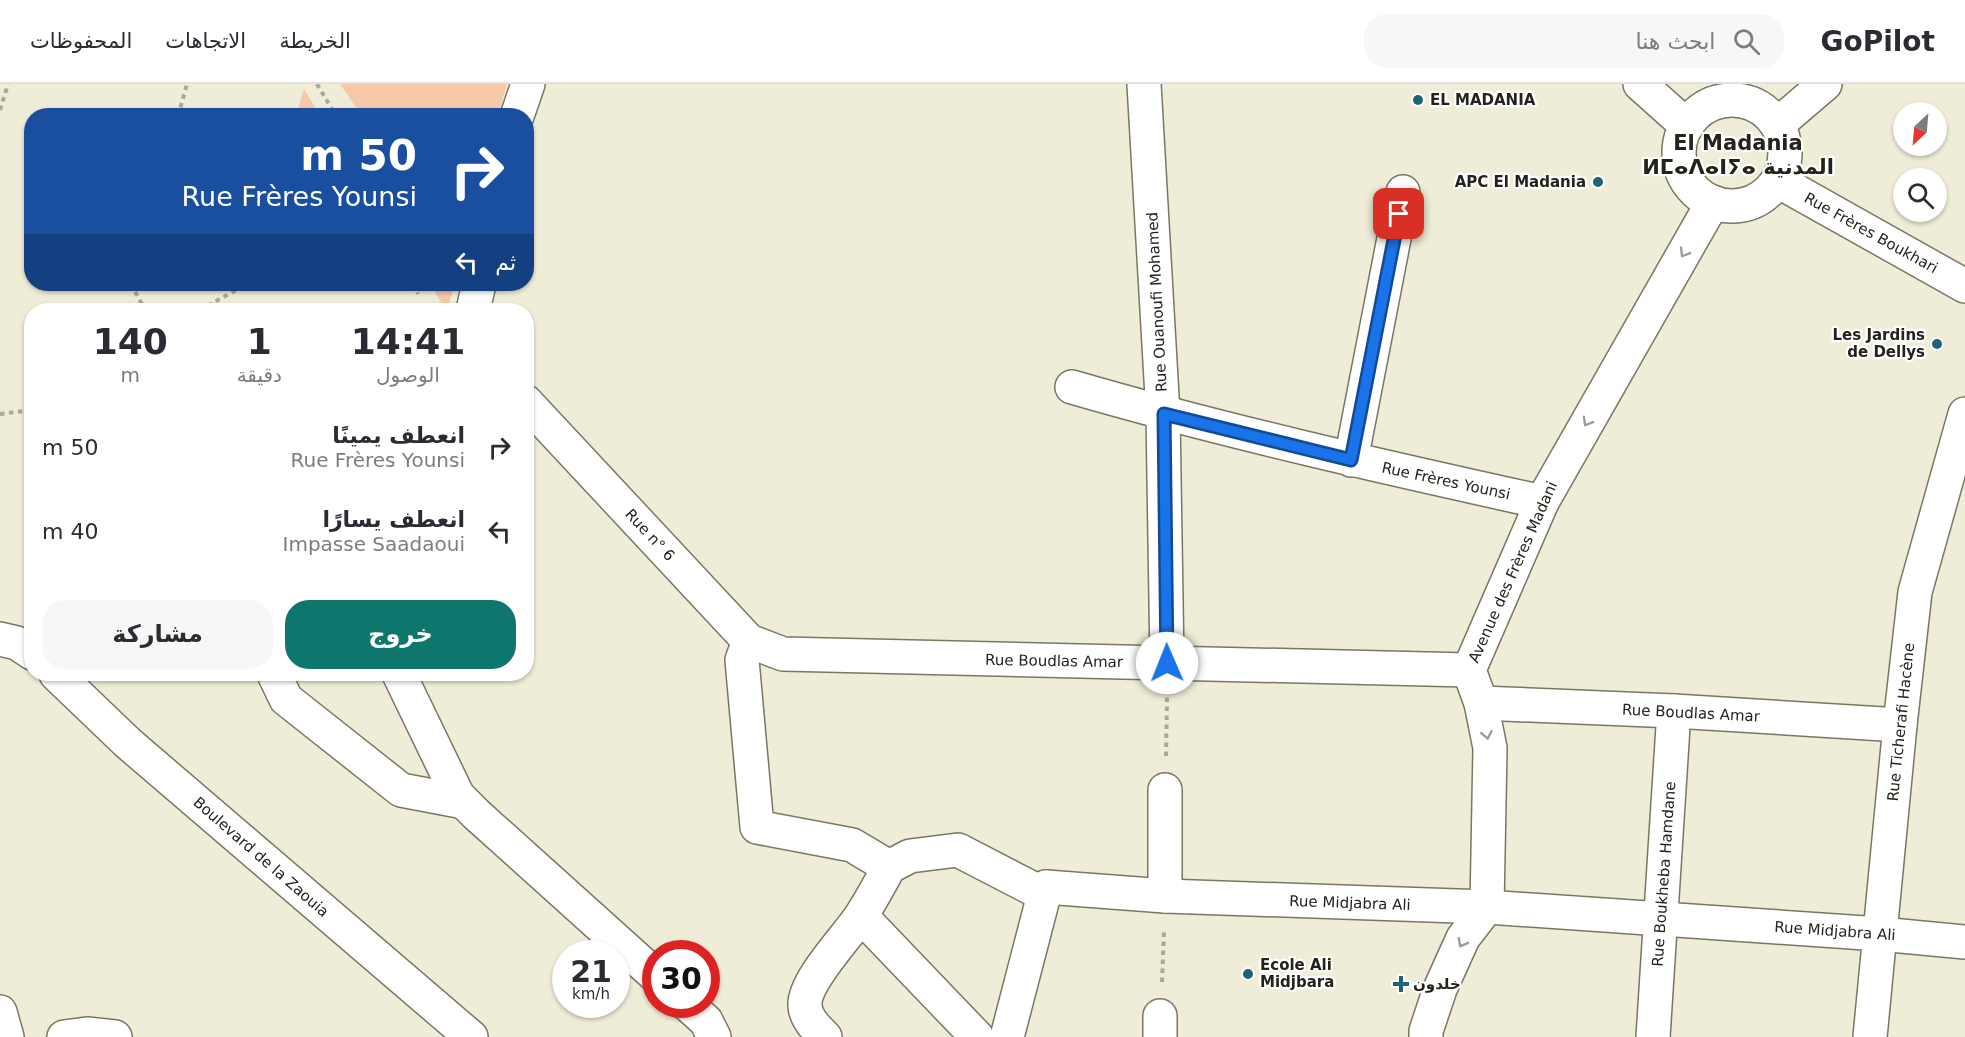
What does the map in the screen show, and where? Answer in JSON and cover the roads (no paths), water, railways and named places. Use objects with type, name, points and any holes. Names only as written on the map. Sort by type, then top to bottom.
[{"type":"street","points":[[520,108],[528,84]]},
{"type":"street","name":"Rue Ouanoufi Mohamed","points":[[1144,84],[1164,414],[1167,663]]},
{"type":"street","points":[[1640,84],[1687,126]]},
{"type":"street","points":[[1766,107],[1783,138],[1784,167],[1778,181],[1762,196],[1742,205],[1727,206],[1713,202],[1697,193],[1686,178],[1680,161],[1680,143],[1687,126],[1698,112],[1714,104],[1731,100],[1766,107],[1825,84]]},
{"type":"street","name":"Rue Frères Boukhari","points":[[1778,181],[1965,286]]},
{"type":"street","points":[[1351,460],[1403,192]]},
{"type":"street","name":"Avenue des Frères Madani","points":[[1487,907],[1490,748],[1481,703],[1469,670],[1542,502],[1713,202]]},
{"type":"street","name":"Rue Frères Younsi","points":[[1072,387],[1164,414],[1351,460],[1542,502]]},
{"type":"street","name":"Rue n° 6","points":[[534,411],[749,641],[783,654]]},
{"type":"street","name":"Rue Ticherafi Hacène","points":[[1870,1037],[1915,592],[1965,414]]},
{"type":"street","points":[[0,639],[24,648]]},
{"type":"street","points":[[749,641],[742,660],[757,827],[852,845],[889,867],[861,916],[813,981],[807,994],[805,1005],[807,1016],[825,1037]]},
{"type":"street","name":"Rue Boudlas Amar","points":[[783,654],[1469,670]]},
{"type":"street","name":"Boulevard de la Zaouia","points":[[63,681],[128,743],[471,1037]]},
{"type":"street","points":[[277,681],[286,699],[401,790],[464,802]]},
{"type":"street","points":[[402,681],[458,796],[642,963]]},
{"type":"street","name":"Rue Boudlas Amar","points":[[1481,703],[1674,711],[1900,725]]},
{"type":"street","name":"Rue Boukheba Hamdane","points":[[1653,1037],[1674,711]]},
{"type":"street","points":[[1165,790],[1165,896]]},
{"type":"street","name":"Rue Midjabra Ali","points":[[889,867],[910,856],[958,850],[1041,893],[1046,887],[1165,896],[1487,907],[1965,942]]},
{"type":"street","points":[[1007,1037],[1046,887]]},
{"type":"street","points":[[1426,1037],[1426,1030],[1440,989],[1463,938],[1487,907]]},
{"type":"street","points":[[861,916],[977,1037]]},
{"type":"street","points":[[0,1012],[7,1037]]},
{"type":"street","points":[[703,1018],[714,1037]]},
{"type":"street","points":[[64,1037],[87,1034],[115,1037]]},
{"type":"place","name":"EL MADANIA","points":[[1418,100]]},
{"type":"place","name":"APC El Madania","points":[[1598,182]]},
{"type":"place","name":"Les Jardins de Dellys","points":[[1937,344]]},
{"type":"place","name":"Ecole Ali Midjbara","points":[[1248,974]]},
{"type":"place","name":"خلدون","points":[[1401,984]]},
{"type":"district","name":"El Madania ⵍⵎⴰⴷⴰⵏⵢⴰ المدنية","points":[[1738,155]]}]
